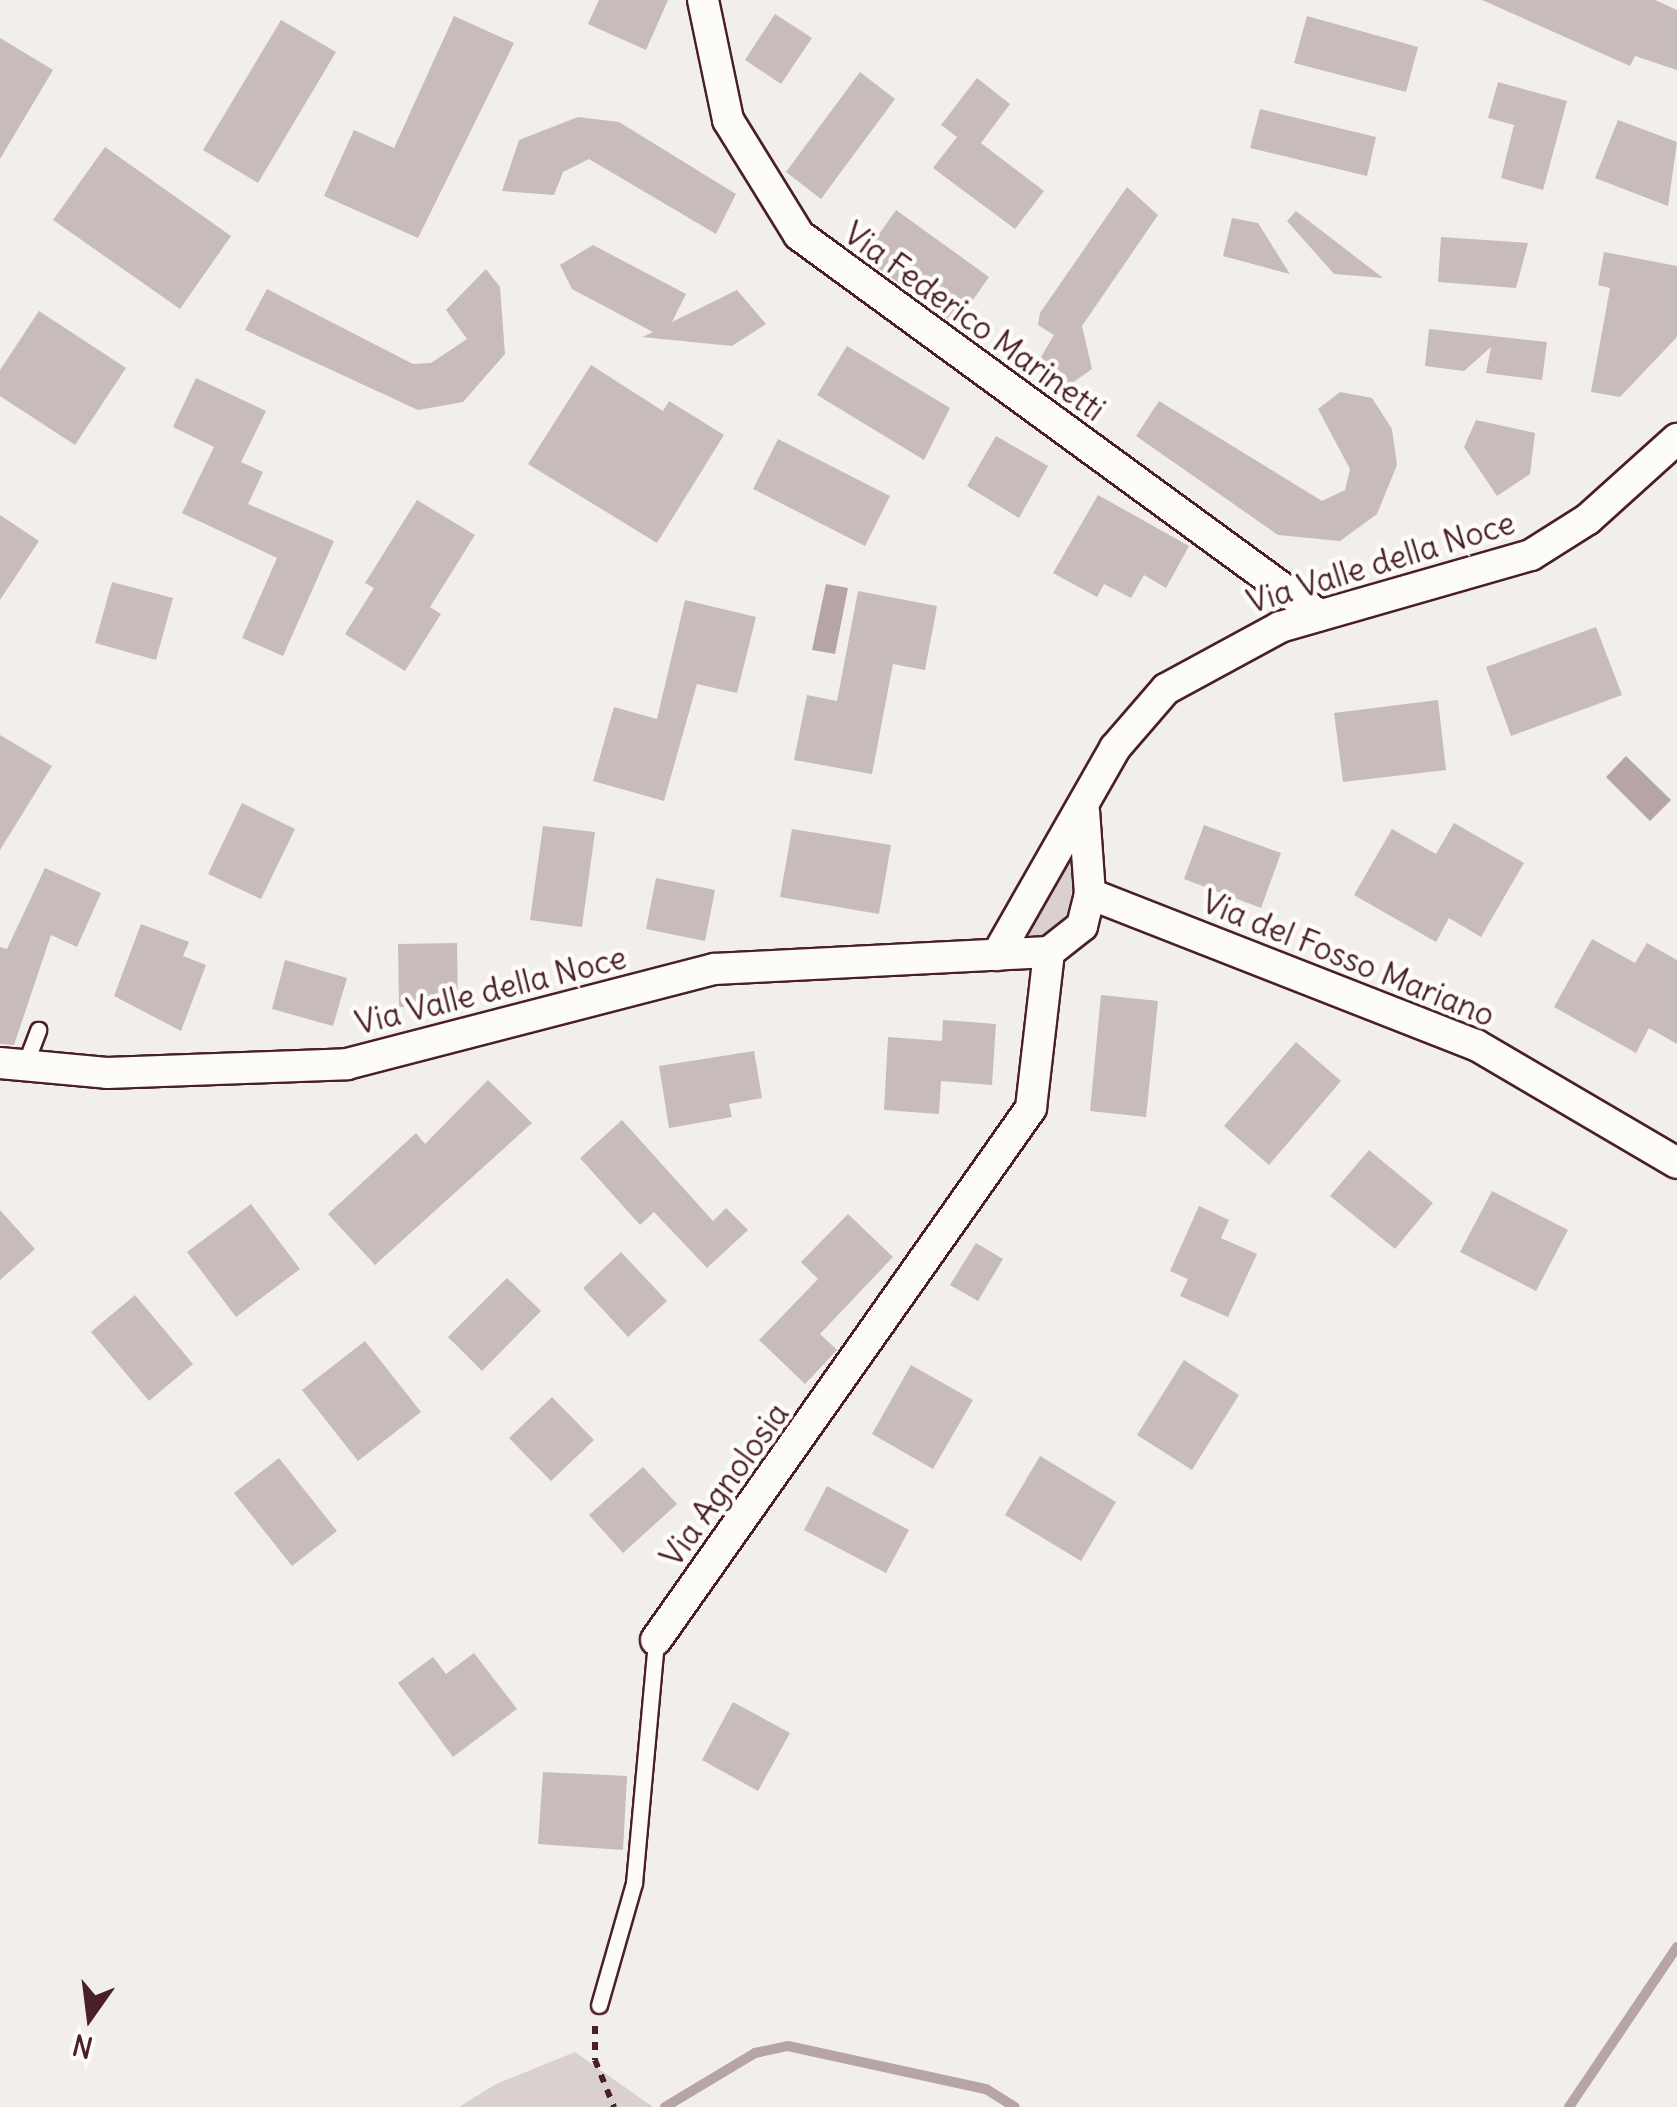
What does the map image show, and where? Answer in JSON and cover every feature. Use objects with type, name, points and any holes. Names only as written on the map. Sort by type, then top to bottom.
[{"type":"street","name":"Via Federico Marinetti","points":[[703,0],[728,120],[800,235],[1319,615]]},
{"type":"street","name":"Via Valle della Noce","points":[[998,956],[1084,810],[1114,748],[1166,689],[1245,642],[1319,615],[1531,555],[1588,519],[1677,439]]},
{"type":"street","name":"Via Valle della Noce","points":[[1084,810],[1090,894]]},
{"type":"street","points":[[1050,952],[1082,926],[1090,894]]},
{"type":"street","name":"Via del Fosso Mariano","points":[[1090,894],[1476,1045],[1677,1163]]},
{"type":"street","name":"Via Valle della Noce","points":[[12,1065],[108,1074],[348,1064],[714,969],[912,952],[998,956],[1050,952]]},
{"type":"street","name":"Via Agnolosia","points":[[656,1640],[1031,1108],[1050,952]]},
{"type":"lane","points":[[12,1065],[38,1030]]},
{"type":"lane","name":"Via Agnolosia","points":[[598,2005],[634,1883],[656,1640]]},
{"type":"path","points":[[598,2005],[595,2060],[614,2107]]},
{"type":"shaded area","points":[[826,584],[848,588],[835,654],[812,650]]},
{"type":"shaded area","points":[[1626,756],[1671,800],[1650,821],[1606,777]]},
{"type":"shaded area","points":[[1078,846],[1067,923],[1039,943],[1016,942]]},
{"type":"shaded area","points":[[575,2052],[653,2107],[459,2107],[496,2084]]},
{"type":"building","points":[[599,0],[668,0],[646,50],[588,24]]},
{"type":"building","points":[[1482,0],[1655,0],[1677,10],[1677,70],[1635,56],[1630,66]]},
{"type":"building","points":[[775,14],[812,38],[781,84],[745,60]]},
{"type":"building","points":[[454,16],[514,43],[418,238],[324,196],[354,130],[394,148]]},
{"type":"building","points":[[1307,16],[1418,47],[1406,92],[1294,63]]},
{"type":"building","points":[[281,20],[336,52],[258,183],[203,150]]},
{"type":"building","points":[[0,38],[53,70],[0,159]]},
{"type":"building","points":[[860,72],[895,99],[821,199],[786,172]]},
{"type":"building","points":[[977,78],[1010,104],[981,143],[1044,191],[1015,229],[933,168],[957,137],[941,125]]},
{"type":"building","points":[[1498,82],[1567,101],[1543,190],[1501,178],[1514,125],[1488,118]]},
{"type":"building","points":[[1260,109],[1376,137],[1367,176],[1250,148]]},
{"type":"building","points":[[578,117],[619,122],[736,194],[716,234],[589,159],[563,172],[554,195],[502,191],[519,140]]},
{"type":"building","points":[[1618,120],[1677,142],[1668,206],[1595,178]]},
{"type":"building","points":[[105,147],[231,236],[180,309],[53,220]]},
{"type":"building","points":[[1127,187],[1158,215],[1082,326],[1092,369],[1055,395],[1038,362],[1054,335],[1038,325],[1040,313]]},
{"type":"building","points":[[896,210],[989,277],[956,324],[863,257]]},
{"type":"building","points":[[1296,211],[1383,278],[1334,274],[1287,221]]},
{"type":"building","points":[[1232,218],[1258,223],[1290,274],[1223,256]]},
{"type":"building","points":[[1441,237],[1528,243],[1516,288],[1438,282]]},
{"type":"building","points":[[593,245],[686,294],[672,322],[737,290],[766,324],[732,346],[642,337],[653,332],[572,289],[560,265]]},
{"type":"building","points":[[1604,252],[1677,266],[1677,337],[1620,397],[1591,392],[1610,288],[1598,285]]},
{"type":"building","points":[[486,269],[500,287],[505,354],[463,402],[418,410],[245,330],[267,289],[413,364],[431,363],[467,339],[446,310]]},
{"type":"building","points":[[39,311],[126,368],[75,445],[0,396],[0,370]]},
{"type":"building","points":[[1429,329],[1547,342],[1542,380],[1486,373],[1491,347],[1464,371],[1425,366]]},
{"type":"building","points":[[847,346],[950,408],[924,460],[817,395]]},
{"type":"building","points":[[591,365],[663,411],[669,401],[724,435],[657,543],[528,464]]},
{"type":"building","points":[[196,378],[266,411],[241,462],[263,472],[248,504],[334,541],[283,656],[242,638],[277,558],[182,513],[214,447],[173,427]]},
{"type":"building","points":[[1340,392],[1372,398],[1392,429],[1397,465],[1377,514],[1340,541],[1278,535],[1136,436],[1159,401],[1322,501],[1345,490],[1350,469],[1318,409]]},
{"type":"building","points":[[1476,420],[1535,433],[1530,474],[1497,496],[1464,447]]},
{"type":"building","points":[[996,436],[1048,466],[1019,518],[967,486]]},
{"type":"building","points":[[778,439],[890,496],[865,546],[753,489]]},
{"type":"building","points":[[1098,495],[1189,546],[1166,588],[1144,575],[1131,598],[1104,584],[1097,597],[1053,573]]},
{"type":"building","points":[[417,500],[475,535],[430,607],[441,614],[405,671],[345,634],[374,588],[365,583]]},
{"type":"building","points":[[0,515],[39,541],[0,600]]},
{"type":"building","points":[[112,582],[173,598],[156,660],[95,643]]},
{"type":"building","points":[[858,591],[937,606],[925,670],[893,664],[872,774],[794,760],[807,695],[837,701]]},
{"type":"building","points":[[685,600],[756,617],[737,693],[697,684],[664,801],[593,781],[614,707],[657,719]]},
{"type":"building","points":[[1596,627],[1622,695],[1511,736],[1486,667]]},
{"type":"building","points":[[1438,700],[1446,770],[1343,782],[1334,713]]},
{"type":"building","points":[[0,735],[52,766],[0,850]]},
{"type":"building","points":[[242,803],[295,829],[261,899],[208,874]]},
{"type":"building","points":[[1454,823],[1524,863],[1481,937],[1449,918],[1436,942],[1354,895],[1392,829],[1436,854]]},
{"type":"building","points":[[1204,825],[1281,853],[1261,908],[1184,879]]},
{"type":"building","points":[[543,826],[595,832],[582,927],[530,920]]},
{"type":"building","points":[[792,829],[891,845],[879,914],[780,897]]},
{"type":"building","points":[[45,868],[101,893],[77,947],[51,935],[14,1045],[0,1044],[0,947],[7,949]]},
{"type":"building","points":[[656,878],[715,890],[705,941],[646,929]]},
{"type":"building","points":[[141,924],[189,942],[183,956],[206,965],[181,1031],[114,996]]},
{"type":"building","points":[[1592,939],[1635,963],[1647,943],[1677,960],[1677,1044],[1649,1028],[1636,1053],[1554,1007]]},
{"type":"building","points":[[457,943],[458,1006],[399,1007],[398,944]]},
{"type":"building","points":[[285,960],[347,978],[333,1026],[272,1009]]},
{"type":"building","points":[[1101,995],[1158,1001],[1146,1117],[1090,1111]]},
{"type":"building","points":[[943,1020],[996,1024],[992,1085],[941,1081],[939,1114],[884,1110],[888,1037],[942,1041]]},
{"type":"building","points":[[1296,1042],[1341,1081],[1269,1165],[1224,1126]]},
{"type":"building","points":[[754,1051],[762,1098],[729,1104],[732,1117],[669,1128],[659,1066]]},
{"type":"building","points":[[488,1080],[532,1123],[375,1265],[328,1214],[416,1133],[425,1144]]},
{"type":"building","points":[[622,1120],[713,1221],[726,1208],[748,1230],[707,1268],[654,1212],[640,1225],[580,1158]]},
{"type":"building","points":[[1369,1150],[1433,1203],[1395,1249],[1330,1196]]},
{"type":"building","points":[[1492,1191],[1568,1230],[1536,1291],[1460,1252]]},
{"type":"building","points":[[251,1204],[300,1269],[236,1317],[187,1252]]},
{"type":"building","points":[[1199,1206],[1229,1220],[1221,1238],[1257,1254],[1228,1317],[1180,1296],[1188,1279],[1170,1271]]},
{"type":"building","points":[[0,1210],[35,1249],[0,1280]]},
{"type":"building","points":[[848,1214],[893,1257],[820,1334],[837,1350],[805,1384],[759,1340],[818,1279],[801,1262]]},
{"type":"building","points":[[976,1243],[1003,1259],[978,1301],[950,1285]]},
{"type":"building","points":[[621,1252],[667,1301],[628,1337],[583,1288]]},
{"type":"building","points":[[507,1278],[541,1311],[482,1371],[448,1337]]},
{"type":"building","points":[[135,1295],[193,1364],[149,1401],[91,1332]]},
{"type":"building","points":[[365,1341],[421,1412],[358,1461],[302,1390]]},
{"type":"building","points":[[1184,1360],[1239,1395],[1192,1470],[1137,1435]]},
{"type":"building","points":[[911,1365],[973,1400],[933,1469],[872,1434]]},
{"type":"building","points":[[552,1397],[594,1440],[551,1481],[509,1438]]},
{"type":"building","points":[[1040,1456],[1116,1502],[1081,1561],[1005,1515]]},
{"type":"building","points":[[279,1458],[337,1531],[292,1566],[234,1493]]},
{"type":"building","points":[[643,1467],[677,1504],[623,1553],[589,1515]]},
{"type":"building","points":[[827,1486],[909,1530],[886,1573],[804,1530]]},
{"type":"building","points":[[474,1653],[517,1709],[453,1757],[398,1683],[433,1657],[446,1674]]},
{"type":"building","points":[[733,1702],[790,1733],[758,1791],[702,1760]]},
{"type":"building","points":[[543,1772],[627,1776],[623,1850],[538,1844]]},
{"type":"waterway","points":[[1569,2107],[1677,1947]]},
{"type":"waterway","points":[[665,2107],[755,2053],[788,2046],[986,2089],[1015,2107]]}]
